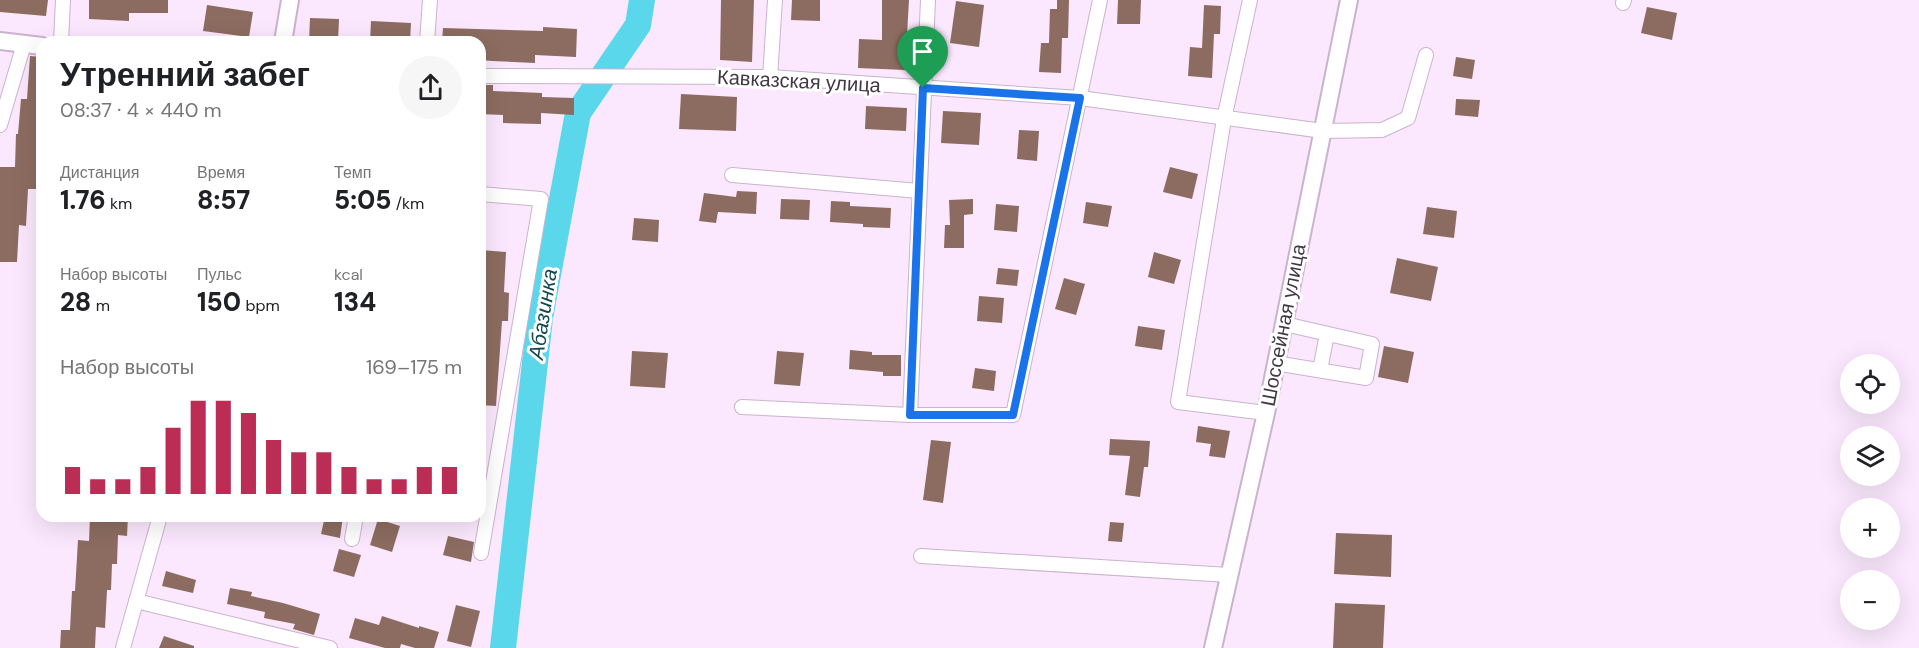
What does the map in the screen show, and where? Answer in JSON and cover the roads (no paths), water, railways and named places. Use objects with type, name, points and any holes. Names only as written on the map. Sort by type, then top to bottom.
[{"type":"main road","points":[[284,36],[290,0]]},
{"type":"main road","name":"Шоссейная улица","points":[[1221,648],[1289,325],[1349,0]]},
{"type":"main road","name":"Шоссейная улица","points":[[1213,648],[1356,0]]},
{"type":"main road","points":[[0,41],[36,45]]},
{"type":"street","points":[[61,36],[63,0]]},
{"type":"street","points":[[427,36],[430,0]]},
{"type":"street","points":[[770,77],[774,0]]},
{"type":"street","points":[[910,415],[928,0]]},
{"type":"street","points":[[742,407],[910,415],[1013,415],[1100,0]]},
{"type":"street","points":[[1250,0],[1224,119],[1178,402],[1266,413]]},
{"type":"street","points":[[0,124],[24,44]]},
{"type":"street","name":"Кавказская улица","points":[[486,76],[770,77],[1080,98],[1326,131],[1382,130],[1408,118],[1426,55]]},
{"type":"street","points":[[732,175],[919,190]]},
{"type":"street","points":[[481,553],[541,200],[486,195]]},
{"type":"street","points":[[1281,364],[1366,378],[1372,344],[1289,325]]},
{"type":"street","points":[[1320,370],[1327,334]]},
{"type":"street","points":[[123,648],[158,522]]},
{"type":"street","points":[[352,539],[355,522]]},
{"type":"street","points":[[921,556],[1229,575]]},
{"type":"street","points":[[136,601],[295,645],[330,648]]},
{"type":"waterway","name":"Абазинка","points":[[503,648],[540,318],[578,113],[638,25],[642,0]]}]
